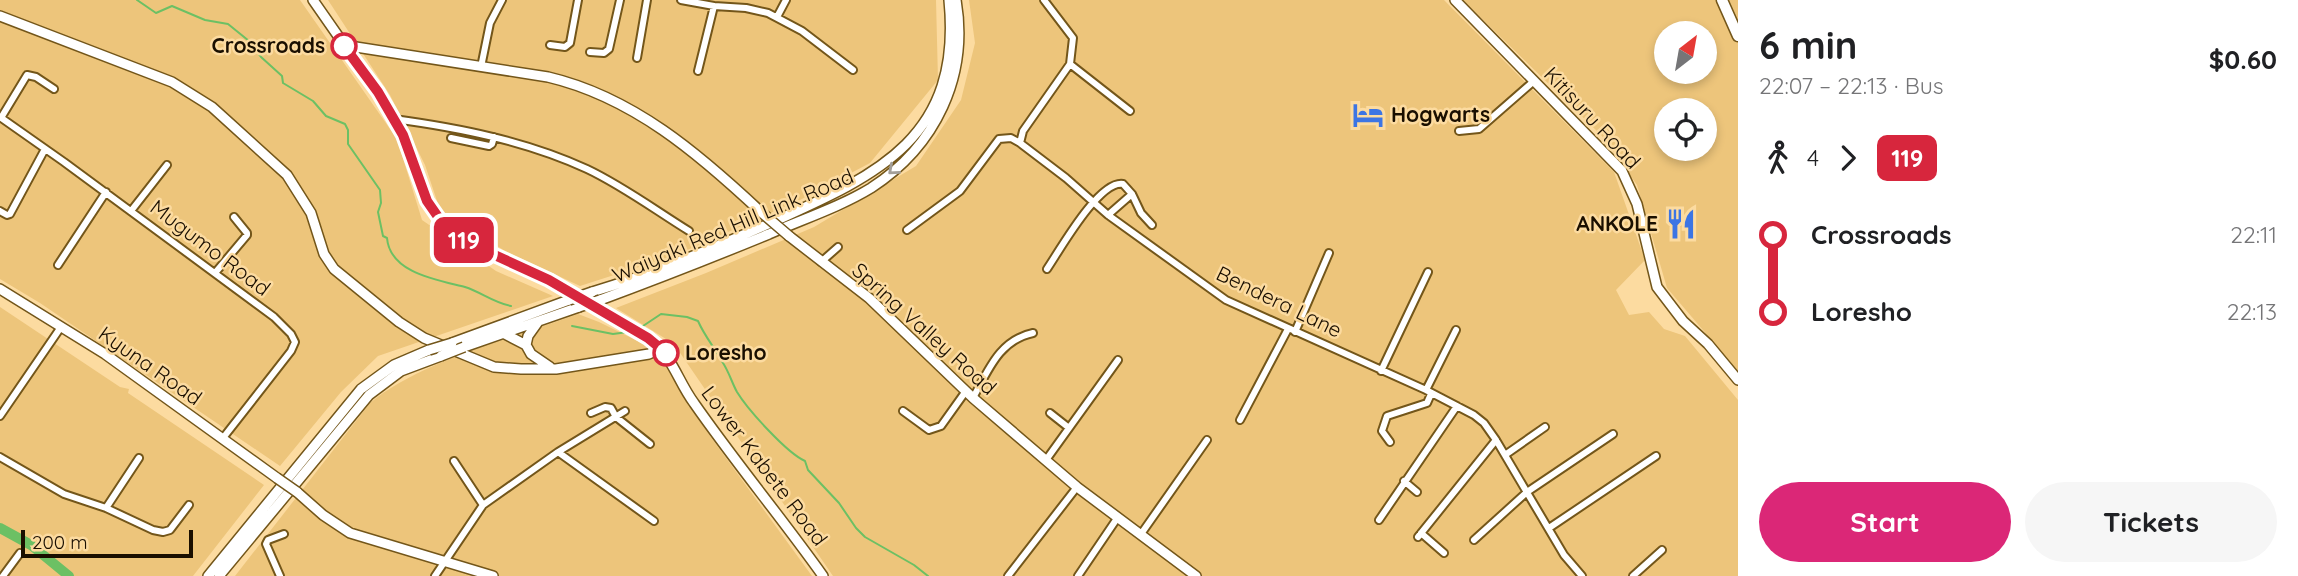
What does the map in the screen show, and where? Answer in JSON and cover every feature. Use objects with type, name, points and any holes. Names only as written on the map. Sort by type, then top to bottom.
[{"type":"main road","name":"Lower Kabete Road","points":[[313,0],[369,78],[394,119],[408,148],[427,201],[449,230],[475,246],[549,280],[661,348],[694,404],[823,576]]},
{"type":"main road","name":"Waiyaki Red Hill Link Road","points":[[208,576],[360,389],[394,365],[569,300],[655,272],[819,201],[874,173],[900,152],[930,114],[946,74],[950,46],[949,0]]},
{"type":"main road","name":"Waiyaki Red Hill Link Road","points":[[539,320],[699,263],[848,200],[888,175],[924,138],[940,113],[952,85],[958,58],[959,25],[956,0]]},
{"type":"main road","name":"Kitisuru Road","points":[[1455,0],[1622,171],[1637,204],[1657,287],[1683,321],[1708,344],[1738,380]]},
{"type":"main road","points":[[1722,0],[1738,36]]},
{"type":"main road","points":[[0,16],[159,77],[200,98],[232,123],[287,175],[311,213],[324,254],[334,269],[424,338],[494,367],[521,369],[556,369],[649,354],[661,348]]},
{"type":"main road","name":"Spring Valley Road","points":[[343,45],[568,82],[643,116],[684,144],[789,236],[869,298],[965,391],[1077,487],[1196,576]]},
{"type":"main road","name":"Kyuna Road","points":[[0,289],[105,354],[350,533],[444,562]]},
{"type":"main road","points":[[521,369],[528,349],[528,336],[539,320]]},
{"type":"main road","points":[[219,576],[369,395],[401,371],[539,320]]},
{"type":"main road","points":[[503,333],[552,368]]},
{"type":"main road","points":[[444,562],[493,576]]},
{"type":"street","points":[[481,67],[490,23],[502,0]]},
{"type":"street","points":[[550,45],[565,47],[570,43],[578,0]]},
{"type":"street","points":[[590,52],[604,53],[609,49],[620,0]]},
{"type":"street","points":[[637,58],[647,0]]},
{"type":"street","points":[[681,0],[713,6],[747,4],[802,31],[853,70]]},
{"type":"street","points":[[777,17],[786,0]]},
{"type":"street","points":[[907,230],[960,191],[999,139],[1011,138],[1020,143],[1023,131],[1070,65],[1073,38],[1044,0]]},
{"type":"street","points":[[698,71],[713,6]]},
{"type":"street","points":[[1070,65],[1129,111]]},
{"type":"street","points":[[0,118],[27,75],[36,77],[54,89]]},
{"type":"street","points":[[1459,131],[1479,128],[1534,81]]},
{"type":"street","name":"Mugumo Road","points":[[0,118],[106,192],[281,323],[291,334],[295,342],[291,351],[223,438]]},
{"type":"street","points":[[394,119],[494,137],[587,170],[689,231]]},
{"type":"street","points":[[451,138],[489,146],[494,137]]},
{"type":"street","name":"Bendera Lane","points":[[1020,143],[1108,215],[1226,300],[1428,392],[1484,423],[1564,555],[1582,576]]},
{"type":"street","points":[[0,211],[10,214],[45,149]]},
{"type":"street","points":[[131,211],[166,165]]},
{"type":"street","points":[[1047,269],[1094,201],[1117,183],[1129,188],[1141,213],[1152,225]]},
{"type":"street","points":[[58,265],[106,192]]},
{"type":"street","points":[[1108,215],[1132,194]]},
{"type":"street","points":[[215,273],[247,235],[234,217]]},
{"type":"street","points":[[821,262],[838,247]]},
{"type":"street","points":[[1295,332],[1329,253]]},
{"type":"street","points":[[1381,371],[1428,272]]},
{"type":"street","points":[[0,416],[61,327]]},
{"type":"street","points":[[1240,421],[1288,329]]},
{"type":"street","points":[[1391,442],[1382,430],[1387,416],[1427,403],[1428,392],[1456,330]]},
{"type":"street","points":[[973,398],[996,355],[1016,339],[1033,333]]},
{"type":"street","points":[[1046,460],[1118,360]]},
{"type":"street","points":[[903,411],[929,430],[935,429],[965,391]]},
{"type":"street","points":[[1379,520],[1457,406]]},
{"type":"street","points":[[591,413],[608,407],[616,417],[650,444]]},
{"type":"street","points":[[435,576],[483,505],[591,430],[625,411]]},
{"type":"street","points":[[1050,413],[1069,428]]},
{"type":"street","points":[[1505,455],[1545,427]]},
{"type":"street","points":[[1474,540],[1527,492],[1613,434]]},
{"type":"street","points":[[1141,534],[1207,440]]},
{"type":"street","points":[[1444,553],[1419,535],[1496,440]]},
{"type":"street","points":[[558,452],[654,521]]},
{"type":"street","points":[[1549,528],[1656,456]]},
{"type":"street","points":[[0,457],[64,494],[163,532],[170,530],[189,505]]},
{"type":"street","points":[[106,509],[139,458]]},
{"type":"street","points":[[454,461],[483,505]]},
{"type":"street","points":[[1404,481],[1417,492]]},
{"type":"street","points":[[1008,576],[1077,487]]},
{"type":"street","points":[[1078,576],[1118,517]]},
{"type":"street","points":[[280,576],[267,544],[268,540],[284,534]]},
{"type":"street","points":[[1633,576],[1662,550]]},
{"type":"street","points":[[3,576],[20,553]]},
{"type":"shaded area","points":[[0,0],[300,0],[397,139],[422,220],[496,271],[553,296],[378,356],[341,392],[280,466],[40,303],[0,279]]},
{"type":"shaded area","points":[[328,0],[936,0],[938,80],[870,163],[800,200],[676,255],[580,286],[505,251],[440,210],[425,165],[390,95]]},
{"type":"shaded area","points":[[969,0],[1444,0],[1614,172],[1645,260],[1616,290],[1629,315],[1649,312],[1664,329],[1685,336],[1738,400],[1738,576],[833,576],[674,344],[616,308],[814,227],[916,166],[961,100],[975,43]]},
{"type":"shaded area","points":[[1463,0],[1738,0],[1738,371],[1667,288],[1637,185],[1602,136]]},
{"type":"shaded area","points":[[0,307],[120,387],[129,389],[128,393],[264,485],[193,576],[0,576]]},
{"type":"shaded area","points":[[578,314],[650,347],[667,366],[710,436],[812,576],[235,576],[370,403],[391,388],[442,362]]},
{"type":"waterway","points":[[137,0],[156,13],[172,6],[205,20],[228,24],[249,41],[261,57],[282,76],[283,83],[313,101],[326,116],[345,124],[348,144],[380,190],[381,203],[378,212],[383,236],[387,238],[390,250],[397,259],[406,267],[429,278],[465,287],[511,306]]},
{"type":"waterway","points":[[640,328],[661,314],[698,321],[742,400],[778,440],[805,461],[808,470],[839,503],[856,528],[865,537],[928,576]]},
{"type":"waterway","points":[[572,326],[613,334],[628,332]]},
{"type":"waterway","points":[[0,528],[31,545],[69,576]]},
{"type":"bus line","name":"119","points":[[344,46],[369,78],[403,135],[427,201],[443,224],[475,246],[549,280],[648,338],[666,353]]},
{"type":"place","name":"Crossroads","points":[[344,46]]},
{"type":"place","name":"Hogwarts","points":[[1368,115]]},
{"type":"place","name":"ANKOLE","points":[[1681,224]]},
{"type":"place","name":"Loresho","points":[[666,353]]}]
